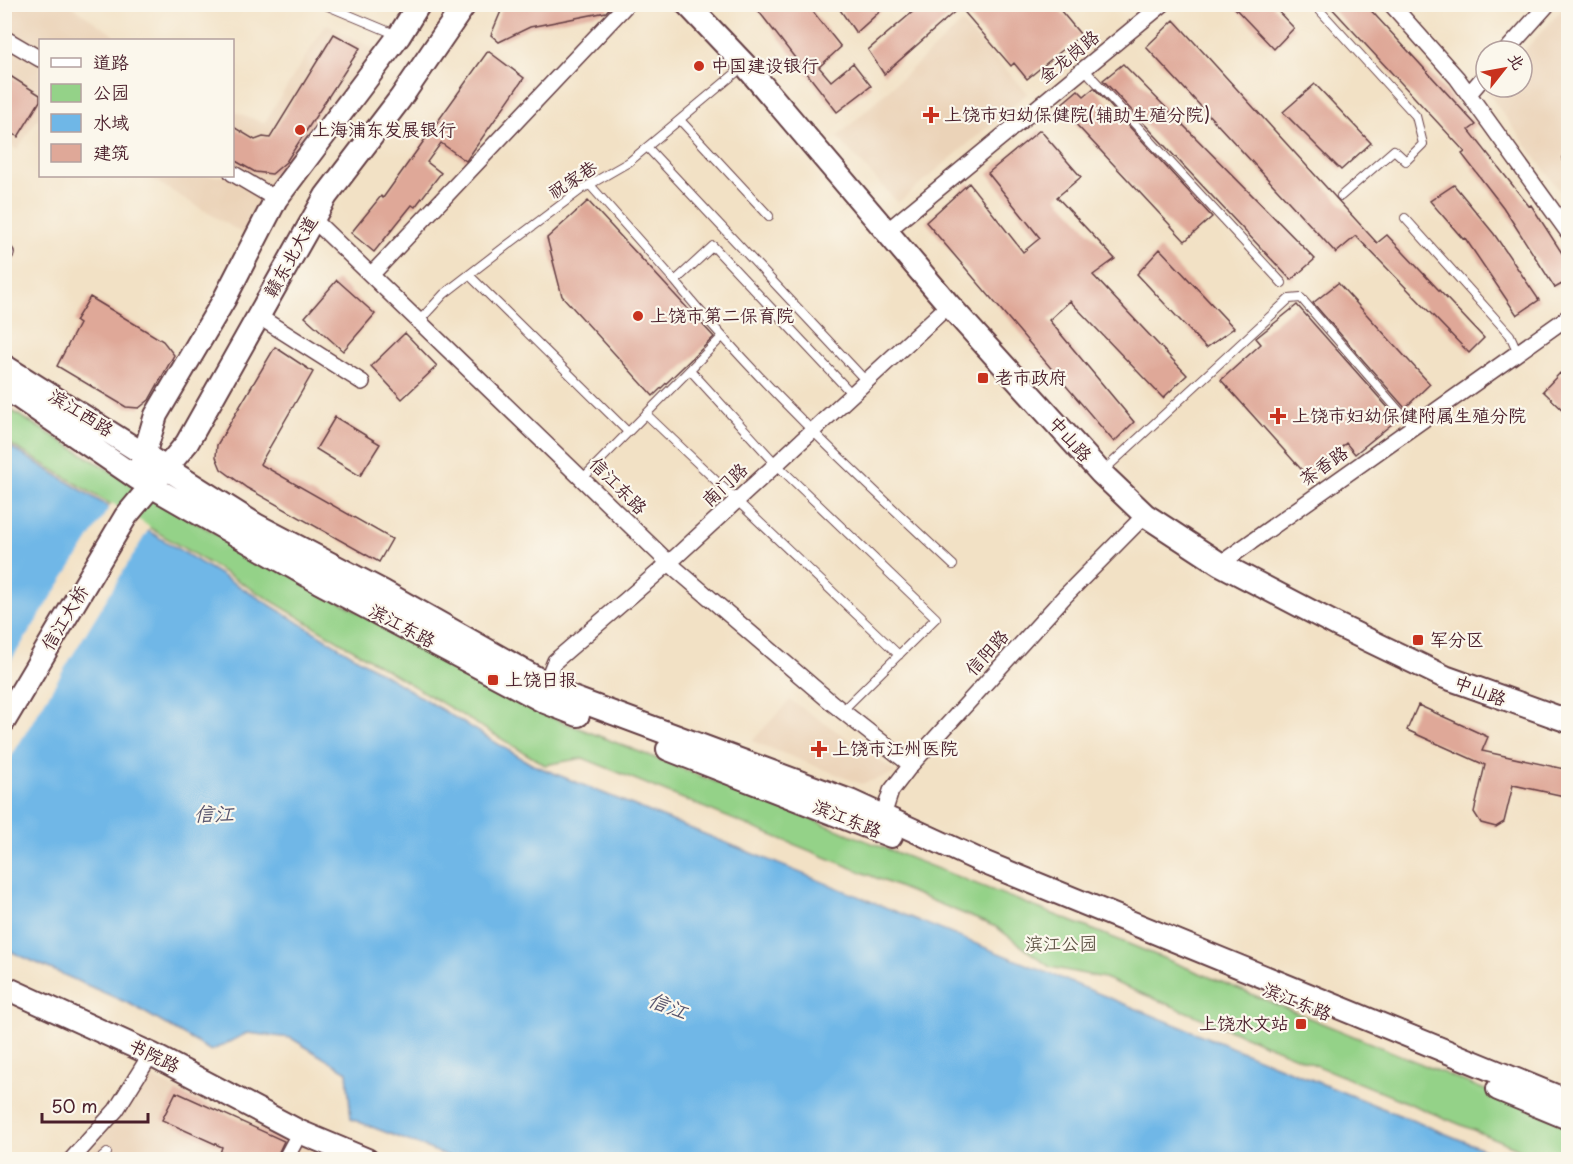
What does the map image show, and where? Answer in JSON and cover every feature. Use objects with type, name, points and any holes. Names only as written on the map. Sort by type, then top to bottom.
[{"type":"main road","points":[[156,461],[156,415],[224,300],[276,199],[399,36],[419,4]]},
{"type":"main road","name":"赣东北大道","points":[[126,516],[156,461],[187,443],[313,219],[465,4]]},
{"type":"main road","name":"中山路","points":[[687,4],[744,65],[949,305],[1101,473],[1145,515],[1220,564],[1337,625],[1445,677],[1569,721]]},
{"type":"main road","name":"滨江西路","points":[[4,366],[156,461]]},
{"type":"main road","name":"滨江西路","points":[[4,387],[144,482]]},
{"type":"main road","name":"滨江东路","points":[[156,461],[256,525],[384,592],[543,691]]},
{"type":"main road","name":"滨江东路","points":[[144,482],[319,582],[543,691],[570,697],[735,757],[881,824],[1569,1118]]},
{"type":"main road","name":"信江大桥","points":[[4,721],[126,516]]},
{"type":"main road","name":"滨江东路","points":[[881,824],[984,862],[1569,1101]]},
{"type":"main road","name":"书院路","points":[[4,987],[151,1054],[300,1132],[367,1160]]},
{"type":"street","points":[[371,275],[627,4]]},
{"type":"street","name":"金龙岗路","points":[[887,231],[1163,4]]},
{"type":"street","points":[[1391,4],[1469,94],[1569,232]]},
{"type":"street","points":[[1517,39],[1548,4]]},
{"type":"street","points":[[4,38],[39,58]]},
{"type":"street","points":[[1469,94],[1474,88]]},
{"type":"street","points":[[234,174],[276,199]]},
{"type":"street","name":"信江东路","points":[[313,219],[669,563],[842,711],[911,765]]},
{"type":"street","name":"南门路","points":[[543,691],[555,661],[669,563],[949,305]]},
{"type":"street","points":[[258,316],[363,382]]},
{"type":"street","name":"茶香路","points":[[1220,564],[1569,317]]},
{"type":"street","name":"信阳路","points":[[881,824],[891,791],[911,765],[1065,596],[1145,515]]},
{"type":"street","points":[[70,1160],[116,1110],[151,1054]]},
{"type":"street","points":[[285,1160],[300,1132]]},
{"type":"lane","points":[[322,4],[399,36]]},
{"type":"lane","points":[[1314,4],[1416,116],[1423,144],[1406,161],[1394,150],[1341,196]]},
{"type":"lane","name":"祝家巷","points":[[420,320],[444,294],[590,185],[629,162],[744,65]]},
{"type":"lane","points":[[1085,70],[1282,283]]},
{"type":"lane","points":[[680,120],[769,216]]},
{"type":"lane","points":[[647,147],[866,381]]},
{"type":"lane","points":[[590,185],[675,281],[721,338],[811,432],[953,565]]},
{"type":"lane","points":[[1406,218],[1510,336],[1518,352]]},
{"type":"lane","points":[[675,281],[713,246],[852,394]]},
{"type":"lane","points":[[469,275],[628,432]]},
{"type":"lane","points":[[1101,473],[1289,299],[1301,298],[1413,427]]},
{"type":"lane","points":[[583,478],[646,414],[674,381],[690,370],[721,338]]},
{"type":"lane","points":[[690,370],[776,464],[936,618],[842,711]]},
{"type":"lane","points":[[646,414],[899,656]]},
{"type":"lane","points":[[99,1160],[107,1153]]},
{"type":"shaded area","points":[[4,5],[70,5],[120,39],[39,39],[39,117],[17,150],[5,142]]},
{"type":"shaded area","points":[[1568,5],[1568,202],[1492,99],[1534,99],[1534,40]]},
{"type":"shaded area","name":"上饶市妇幼保健院(辅助生殖分院)","points":[[962,23],[1028,93],[898,203],[837,137]]},
{"type":"shaded area","points":[[326,24],[376,50],[245,235],[149,177],[234,177],[234,111],[264,123]]},
{"type":"shaded area","name":"上饶市江州医院","points":[[790,700],[896,773],[861,784],[752,741]]},
{"type":"shaded area","points":[[150,1077],[335,1159],[84,1160]]},
{"type":"green space","name":"滨江公园","points":[[4,406],[186,517],[548,716],[1119,940],[1568,1124],[1568,1159],[1544,1159],[1104,978],[1050,967],[996,927],[583,758],[545,765],[5,441]]},
{"type":"water","name":"信江","points":[[4,443],[531,764],[1508,1159],[458,1160],[351,1119],[347,1072],[291,1038],[247,1033],[211,1051],[132,1005],[5,949]]},
{"type":"pier","points":[[112,503],[150,527],[5,767],[5,670]]},
{"type":"building","points":[[504,4],[613,4],[606,12],[530,27],[499,42],[491,35]]},
{"type":"building","points":[[753,4],[807,4],[841,47],[819,67],[831,81],[853,63],[871,86],[837,112]]},
{"type":"building","points":[[836,4],[888,4],[856,33]]},
{"type":"building","points":[[922,4],[1055,4],[1081,35],[1027,79],[1014,63],[1011,66],[960,7],[884,74],[868,50]]},
{"type":"building","points":[[1231,4],[1271,4],[1294,28],[1274,49]]},
{"type":"building","points":[[1328,4],[1365,4],[1476,125],[1469,130],[1529,206],[1531,205],[1569,264],[1569,280],[1555,288],[1503,207],[1462,154],[1465,152]]},
{"type":"building","points":[[1174,20],[1377,243],[1387,235],[1484,338],[1469,353],[1356,236],[1336,253],[1146,47]]},
{"type":"building","points":[[334,34],[360,48],[286,162],[272,174],[255,172],[234,160],[234,127],[255,140],[263,137],[270,138]]},
{"type":"building","points":[[488,51],[524,78],[466,161],[441,143],[427,162],[441,173],[415,207],[412,205],[374,252],[351,233],[381,196],[383,198]]},
{"type":"building","points":[[1123,64],[1315,259],[1291,280],[1103,80]]},
{"type":"building","points":[[4,72],[39,94],[39,103],[18,137],[4,128]]},
{"type":"building","points":[[1315,84],[1371,143],[1341,170],[1283,112]]},
{"type":"building","points":[[1094,88],[1212,217],[1185,241],[1059,106],[1078,90],[1084,96]]},
{"type":"building","points":[[1040,130],[1081,177],[1057,197],[1115,259],[1093,275],[1187,375],[1163,398],[1070,301],[1049,320],[1134,422],[1114,442],[926,222],[969,183],[1023,252],[1040,238],[988,173]]},
{"type":"building","points":[[1454,185],[1494,234],[1539,300],[1517,315],[1465,238],[1463,239],[1430,201]]},
{"type":"building","name":"上饶市第二保育院","points":[[588,201],[714,337],[653,396],[562,296],[547,238]]},
{"type":"building","points":[[1160,249],[1234,328],[1206,348],[1137,274]]},
{"type":"building","points":[[337,280],[375,314],[343,351],[305,317]]},
{"type":"building","points":[[1338,283],[1430,384],[1405,408],[1313,303]]},
{"type":"building","points":[[90,297],[163,341],[174,355],[149,400],[139,408],[126,407],[57,366],[79,324],[75,321]]},
{"type":"building","points":[[1297,305],[1398,419],[1355,454],[1346,443],[1309,478],[1221,380],[1261,344],[1256,338]]},
{"type":"building","points":[[405,333],[437,366],[402,399],[371,366]]},
{"type":"building","points":[[275,347],[313,372],[260,464],[392,539],[379,562],[247,488],[221,469],[216,457],[217,445]]},
{"type":"building","points":[[1560,373],[1569,382],[1569,416],[1543,391]]},
{"type":"building","points":[[335,417],[380,444],[360,476],[316,449]]},
{"type":"building","points":[[1418,705],[1488,737],[1482,751],[1569,770],[1569,797],[1513,785],[1504,822],[1496,827],[1481,823],[1474,812],[1485,765],[1407,730]]},
{"type":"building","points":[[176,1092],[284,1141],[275,1160],[218,1160],[222,1147],[162,1120]]},
{"type":"place","name":"中国建设银行","points":[[699,66]]},
{"type":"place","name":"上饶市妇幼保健院(辅助生殖分院)","points":[[931,115]]},
{"type":"place","name":"上海浦东发展银行","points":[[300,130]]},
{"type":"place","name":"上饶市第二保育院","points":[[638,316]]},
{"type":"place","name":"老市政府","points":[[983,378]]},
{"type":"place","name":"上饶市妇幼保健附属生殖分院","points":[[1278,416]]},
{"type":"place","name":"军分区","points":[[1418,640]]},
{"type":"place","name":"上饶日报","points":[[493,680]]},
{"type":"place","name":"上饶市江州医院","points":[[819,749]]},
{"type":"place","name":"上饶水文站","points":[[1301,1024]]}]
